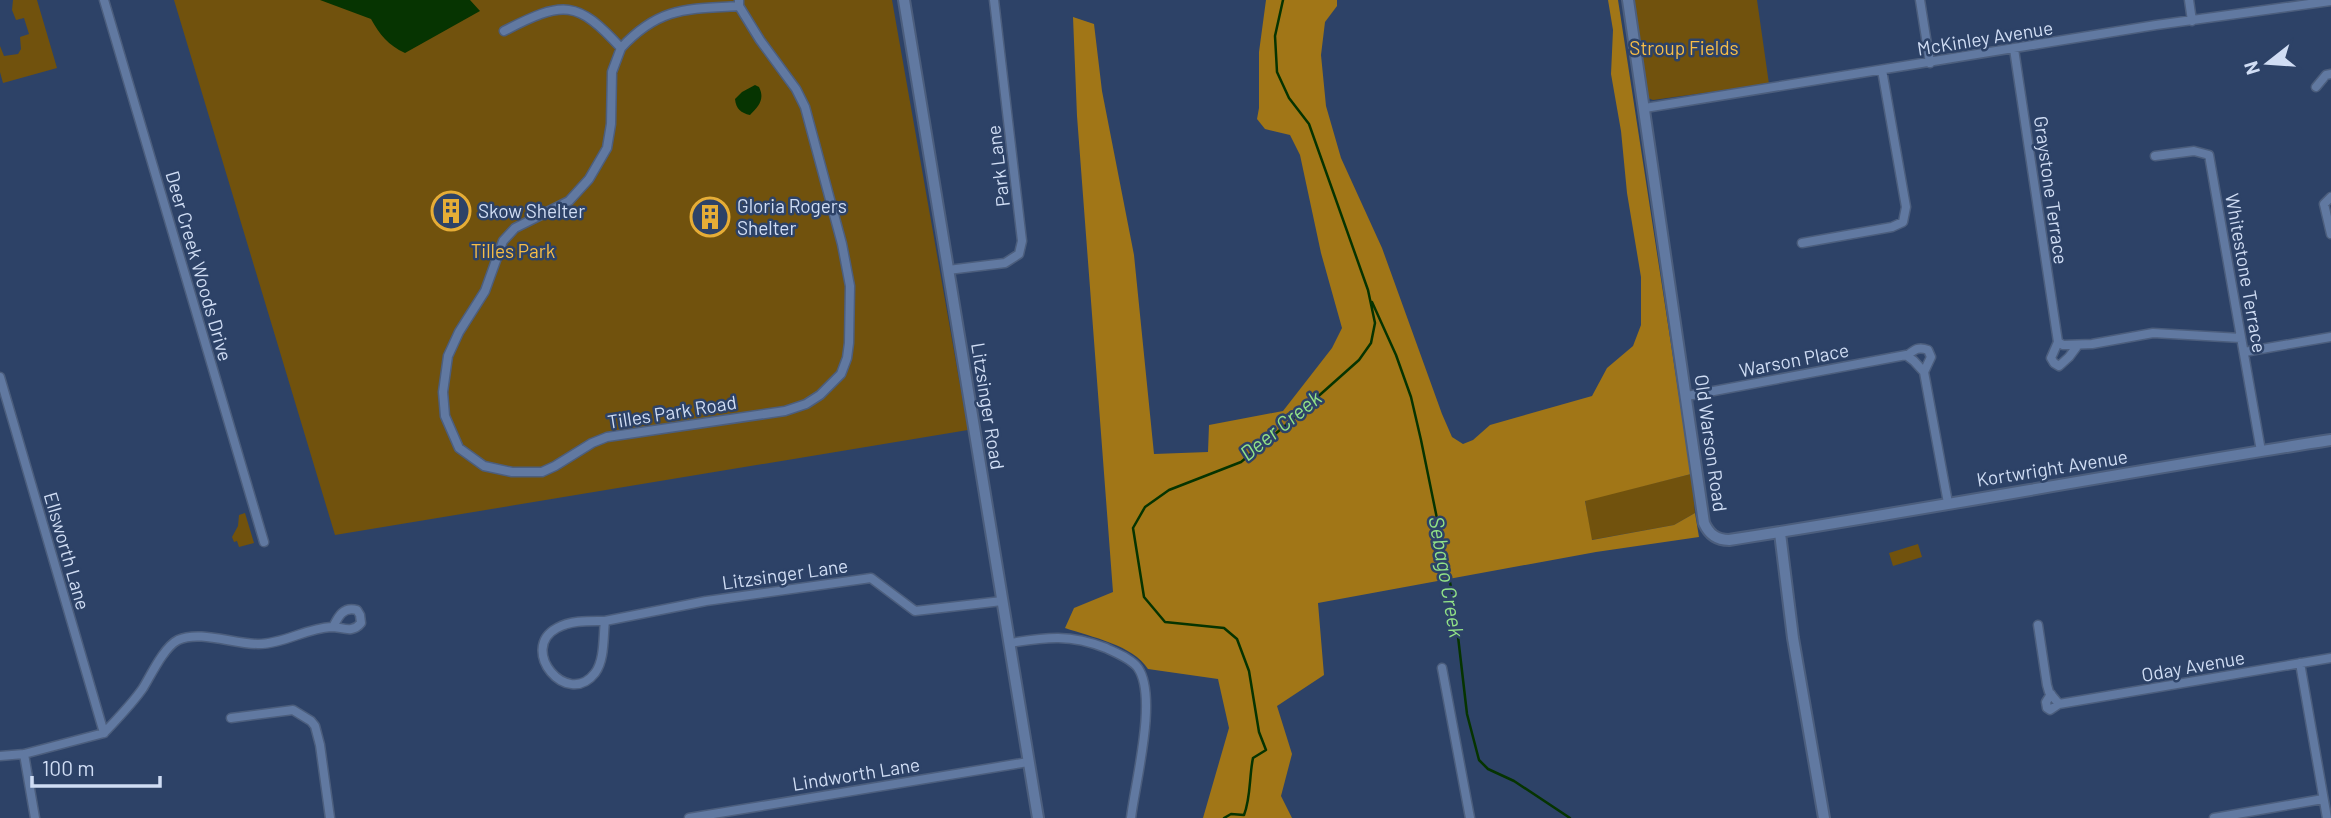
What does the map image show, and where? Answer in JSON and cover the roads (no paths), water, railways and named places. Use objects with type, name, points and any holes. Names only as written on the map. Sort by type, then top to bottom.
[{"type":"street","name":"Deer Creek Woods Drive","points":[[104,0],[264,542]]},
{"type":"street","points":[[688,9],[704,0]]},
{"type":"street","name":"Litzsinger Road","points":[[904,0],[1038,818]]},
{"type":"street","name":"Park Lane","points":[[948,270],[1005,263],[1022,257],[994,0]]},
{"type":"street","name":"Old Warson Road","points":[[1628,0],[1707,530],[1712,536],[1722,540],[1780,533]]},
{"type":"street","points":[[1920,0],[1930,63]]},
{"type":"street","points":[[2189,0],[2192,21]]},
{"type":"street","points":[[504,31],[565,1],[582,6],[621,48]]},
{"type":"street","name":"McKinley Avenue","points":[[1645,108],[2331,1]]},
{"type":"street","name":"Tilles Park Road","points":[[739,3],[760,40],[796,89],[812,127],[850,286],[849,343],[841,374],[820,395],[806,404],[785,411],[607,437],[542,472],[512,472],[484,466],[459,448],[445,416],[443,392],[448,356],[459,332],[485,291],[503,241],[515,228],[569,201],[589,178],[607,148],[611,124],[612,72],[621,48],[638,30],[659,16],[688,9],[739,3]]},
{"type":"street","name":"Graystone Terrace","points":[[2014,49],[2057,339],[2051,358],[2054,363],[2059,366],[2078,345]]},
{"type":"street","points":[[1802,243],[1892,227],[1903,222],[1906,207],[1882,70]]},
{"type":"street","points":[[2316,88],[2326,75],[2331,74]]},
{"type":"street","name":"Whitestone Terrace","points":[[2155,156],[2194,151],[2209,155],[2261,451]]},
{"type":"street","points":[[2331,197],[2325,204],[2331,234]]},
{"type":"street","points":[[2057,339],[2063,345],[2078,345],[2153,333],[2241,338]]},
{"type":"street","points":[[2244,352],[2331,337]]},
{"type":"street","name":"Warson Place","points":[[1687,396],[1907,356],[1915,349],[1921,348],[1928,351],[1931,357],[1924,372],[1948,503]]},
{"type":"street","points":[[1907,356],[1924,372]]},
{"type":"street","name":"Ellsworth Lane","points":[[0,377],[103,733]]},
{"type":"street","name":"Kortwright Avenue","points":[[1780,533],[2331,440]]},
{"type":"street","points":[[1780,533],[1793,638],[1824,818]]},
{"type":"street","name":"Litzsinger Lane","points":[[605,621],[602,655],[596,673],[588,680],[578,683],[560,681],[552,675],[543,656],[548,636],[556,628],[576,622],[605,621],[706,601],[871,578],[915,611],[1002,601]]},
{"type":"street","name":"Oday Avenue","points":[[2038,625],[2047,685],[2059,704],[2331,658]]},
{"type":"street","points":[[0,756],[24,754],[103,733],[142,689],[157,664],[176,641],[201,636],[228,642],[260,644],[332,627]]},
{"type":"street","points":[[1010,643],[1067,636],[1115,652],[1137,666],[1145,684],[1145,731],[1131,818]]},
{"type":"street","points":[[2300,663],[2327,818]]},
{"type":"street","points":[[1441,668],[1470,818]]},
{"type":"street","points":[[231,718],[293,710],[311,721],[320,745],[330,818]]},
{"type":"street","points":[[24,754],[35,818]]},
{"type":"street","name":"Lindworth Lane","points":[[689,818],[1028,762]]},
{"type":"street","points":[[2214,818],[2323,799]]},
{"type":"waterway","name":"Deer Creek","points":[[1224,818],[1231,814],[1244,815],[1253,758],[1266,750],[1259,732],[1249,671],[1237,639],[1224,628],[1165,622],[1144,597],[1133,528],[1145,507],[1169,490],[1241,462],[1286,425],[1359,360],[1371,343],[1375,323],[1368,290],[1309,124],[1289,98],[1277,72],[1275,36],[1283,0]]},
{"type":"waterway","name":"Sebago Creek","points":[[1372,302],[1411,397],[1454,602],[1467,714],[1479,760],[1488,769],[1514,781],[1570,818]]},
{"type":"place","name":"Skow Shelter","points":[[451,211]]},
{"type":"place","name":"Gloria Rogers Shelter","points":[[710,217]]},
{"type":"park label","name":"Stroup Fields","points":[[1684,48]]},
{"type":"park label","name":"Tilles Park","points":[[513,251]]}]
